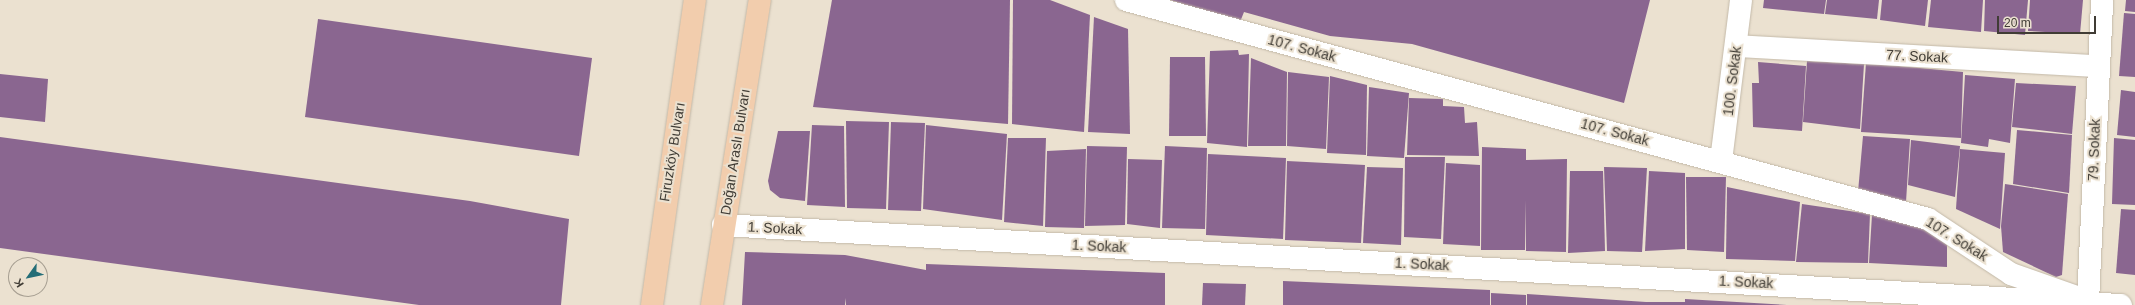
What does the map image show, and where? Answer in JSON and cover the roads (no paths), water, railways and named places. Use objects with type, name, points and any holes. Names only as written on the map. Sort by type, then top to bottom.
[{"type":"main road","name":"Firuzköy Bulvarı","points":[[652,305],[696,0]]},
{"type":"main road","name":"Doğan Araslı Bulvarı","points":[[712,305],[723,225],[760,0]]},
{"type":"street","name":"107. Sokak","points":[[1126,0],[1721,161],[1928,219],[2011,274],[2088,301]]},
{"type":"street","name":"100. Sokak","points":[[1721,161],[1741,0]]},
{"type":"street","name":"79. Sokak","points":[[2088,301],[2102,0]]},
{"type":"street","name":"77. Sokak","points":[[1736,46],[2098,66]]},
{"type":"street","name":"1. Sokak","points":[[723,225],[2088,301],[2121,305]]}]
